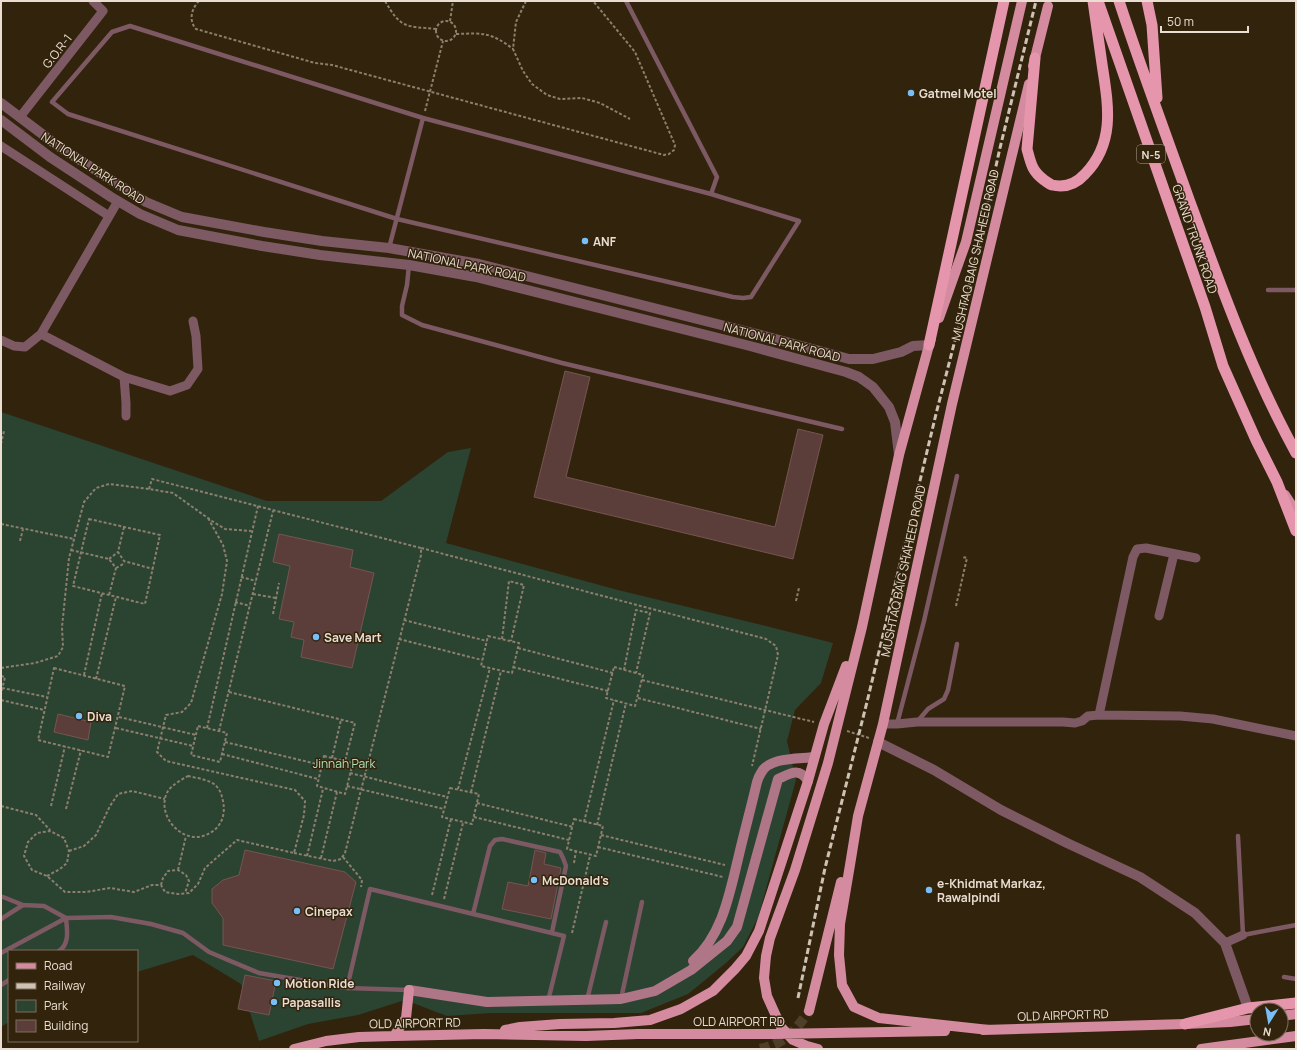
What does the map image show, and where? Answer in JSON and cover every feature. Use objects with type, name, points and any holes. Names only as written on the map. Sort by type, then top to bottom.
[{"type":"highway","points":[[929,345],[1004,1]]},
{"type":"highway","points":[[1035,58],[1027,149],[1031,164],[1035,172],[1050,184],[1061,186],[1071,185],[1081,178],[1095,162],[1106,138],[1108,123],[1108,99],[1092,1]]},
{"type":"highway","name":"GRAND TRUNK ROAD","points":[[1098,1],[1205,307],[1223,366],[1276,482],[1296,531]]},
{"type":"highway","name":"GRAND TRUNK ROAD","points":[[1120,1],[1227,303],[1280,424],[1296,453]]},
{"type":"highway","points":[[1147,1],[1152,25],[1158,111]]},
{"type":"highway","points":[[1185,1024],[1248,1008],[1296,1003]]},
{"type":"main road","points":[[818,1049],[793,1040],[782,1027],[767,996],[764,978],[766,956],[770,938],[794,870],[828,763],[862,627],[899,455],[929,345],[966,242],[1022,1]]},
{"type":"main road","name":"MUSHTAQ BAIG SHAHEED ROAD","points":[[989,1030],[879,1018],[854,1007],[842,985],[839,954],[840,924],[858,816],[883,724],[952,404],[1048,6]]},
{"type":"main road","points":[[1276,482],[1296,512]]},
{"type":"main road","points":[[484,1034],[520,1027],[650,1020],[681,1008],[713,991],[735,969],[746,956],[759,931],[808,781],[824,724],[862,627]]},
{"type":"main road","points":[[655,990],[687,967],[700,955],[724,914],[757,782],[761,772],[773,763],[781,760],[814,757]]},
{"type":"main road","points":[[394,1036],[406,1018],[409,990],[487,1002],[621,999],[655,990],[691,970],[727,941],[737,927],[778,779],[791,773],[798,772],[804,774],[808,781]]},
{"type":"main road","points":[[809,1011],[858,816]]},
{"type":"main road","name":"OLD AIRPORT RD","points":[[294,1049],[326,1041],[359,1037],[484,1034],[586,1036],[646,1034],[853,1033],[1185,1024],[1249,1020]]},
{"type":"main road","points":[[804,1049],[802,1046],[808,1038],[853,1033]]},
{"type":"main road","points":[[1201,1049],[1296,1036]]},
{"type":"street","name":"G.O.R-1","points":[[20,117],[103,11],[92,1]]},
{"type":"street","name":"NATIONAL PARK ROAD","points":[[1,103],[58,146],[118,185],[146,202],[182,217],[264,232],[322,241],[389,248],[479,264],[849,358],[873,360],[901,352],[913,346],[929,345]]},
{"type":"street","name":"NATIONAL PARK ROAD","points":[[1,120],[50,157],[118,201],[140,214],[178,230],[320,255],[409,265],[476,278],[750,346],[846,372],[859,377],[873,387],[889,407],[895,422],[899,455]]},
{"type":"street","points":[[1,146],[110,216]]},
{"type":"street","points":[[1,340],[14,346],[24,347],[41,334],[118,201]]},
{"type":"street","points":[[41,334],[124,377],[170,391],[187,385],[198,369],[196,336],[193,321]]},
{"type":"street","points":[[124,377],[126,416]]},
{"type":"street","points":[[1099,715],[1133,557],[1137,549],[1146,548],[1196,558]]},
{"type":"street","points":[[1159,616],[1174,554]]},
{"type":"street","points":[[883,724],[917,722],[1075,723],[1082,721],[1088,716],[1150,715],[1213,719],[1296,736]]},
{"type":"street","points":[[878,742],[934,770],[1001,810],[1140,877],[1195,913],[1225,943],[1248,1008]]},
{"type":"street","points":[[1225,943],[1243,935]]},
{"type":"lane","points":[[626,1],[717,177],[711,194]]},
{"type":"lane","points":[[130,26],[423,118],[711,194],[799,222],[750,297],[733,297],[397,219],[68,114],[52,102],[112,32],[130,26]]},
{"type":"lane","points":[[389,248],[423,118]]},
{"type":"lane","points":[[409,265],[408,285],[402,306],[402,315],[422,325],[562,363],[842,429]]},
{"type":"lane","points":[[1268,290],[1296,290]]},
{"type":"lane","points":[[897,724],[924,621],[957,476]]},
{"type":"lane","points":[[917,722],[928,709],[944,699],[948,690],[957,644]]},
{"type":"lane","points":[[1238,836],[1243,935],[1296,925]]},
{"type":"lane","points":[[473,914],[490,846],[495,840],[502,839],[560,852],[566,866],[552,932]]},
{"type":"lane","points":[[347,988],[370,889],[564,936],[548,1001]]},
{"type":"lane","points":[[1,897],[3,896],[23,905],[44,906],[66,918]]},
{"type":"lane","points":[[621,999],[642,902]]},
{"type":"lane","points":[[1,919],[23,905]]},
{"type":"lane","points":[[1,953],[66,918],[111,917],[151,924],[183,932],[209,952],[259,973],[347,988],[409,990]]},
{"type":"lane","points":[[62,950],[66,942],[68,932],[66,918]]},
{"type":"lane","points":[[587,1000],[606,922]]},
{"type":"lane","points":[[1284,977],[1296,979]]},
{"type":"path","points":[[199,1],[194,7],[192,19],[192,25],[196,29],[315,64],[332,66],[664,155],[669,154],[674,150],[675,144],[635,52],[593,1]]},
{"type":"path","points":[[385,1],[393,16],[400,22],[408,26],[436,29]]},
{"type":"path","points":[[450,21],[453,1]]},
{"type":"path","points":[[513,49],[516,22],[526,1]]},
{"type":"path","points":[[450,21],[456,27],[456,34],[452,40],[443,41],[438,36],[436,29],[442,22],[450,21]]},
{"type":"path","points":[[456,34],[479,34],[492,36],[502,40],[513,49],[523,71],[532,84],[547,95],[560,99],[582,98],[600,103],[630,119]]},
{"type":"path","points":[[423,118],[443,41]]},
{"type":"path","points":[[1,444],[4,431]]},
{"type":"path","points":[[149,489],[152,479],[766,639],[776,646],[778,655],[752,767]]},
{"type":"path","points":[[1,668],[35,663],[58,656],[63,647],[62,627],[69,558],[84,502],[96,488],[108,484],[174,493],[225,529],[251,531]]},
{"type":"path","points":[[207,728],[251,531],[258,506]]},
{"type":"path","points":[[219,731],[273,510]]},
{"type":"path","points":[[208,518],[223,545],[227,560],[222,594],[191,703],[182,712],[166,715],[157,752],[166,761],[295,790],[305,801],[304,815],[294,853]]},
{"type":"path","points":[[89,519],[160,535],[145,604],[73,586],[81,553],[89,519]]},
{"type":"path","points":[[1,524],[74,540]]},
{"type":"path","points":[[109,559],[118,552],[124,527]]},
{"type":"path","points":[[20,541],[23,529]]},
{"type":"path","points":[[161,885],[166,892],[178,894],[189,893],[198,884],[205,868],[237,840],[333,861],[341,859],[345,853],[421,555],[421,548]]},
{"type":"path","points":[[71,550],[109,559],[116,568]]},
{"type":"path","points":[[118,552],[124,561],[152,569]]},
{"type":"path","points":[[956,606],[967,558],[962,557]]},
{"type":"path","points":[[109,595],[116,568],[127,562]]},
{"type":"path","points":[[241,577],[256,581]]},
{"type":"path","points":[[502,639],[509,580],[524,585],[511,641]]},
{"type":"path","points":[[273,614],[279,583]]},
{"type":"path","points":[[796,601],[799,588]]},
{"type":"path","points":[[84,676],[102,593]]},
{"type":"path","points":[[253,594],[276,598]]},
{"type":"path","points":[[96,679],[116,597]]},
{"type":"path","points":[[235,602],[250,606]]},
{"type":"path","points":[[624,670],[636,610],[650,613],[636,673]]},
{"type":"path","points":[[404,620],[487,641]]},
{"type":"path","points":[[488,636],[519,643],[512,673],[481,666],[487,641],[488,636]]},
{"type":"path","points":[[399,639],[482,660]]},
{"type":"path","points":[[518,648],[613,673]]},
{"type":"path","points":[[513,667],[608,691]]},
{"type":"path","points":[[614,667],[643,675],[635,706],[606,698],[613,673],[614,667]]},
{"type":"path","points":[[54,668],[84,676],[125,686],[119,717],[108,757],[38,740],[54,668]]},
{"type":"path","points":[[458,789],[490,668]]},
{"type":"path","points":[[471,792],[501,671]]},
{"type":"path","points":[[1,676],[5,677],[1,694]]},
{"type":"path","points":[[642,680],[824,724]]},
{"type":"path","points":[[2,688],[47,697]]},
{"type":"path","points":[[229,692],[355,723],[345,761]]},
{"type":"path","points":[[638,698],[761,729]]},
{"type":"path","points":[[1,700],[44,710]]},
{"type":"path","points":[[584,822],[614,700]]},
{"type":"path","points":[[597,825],[626,704]]},
{"type":"path","points":[[119,717],[196,735]]},
{"type":"path","points":[[332,758],[341,720]]},
{"type":"path","points":[[198,726],[219,731],[227,733],[220,762],[191,755],[198,726]]},
{"type":"path","points":[[836,727],[878,742]]},
{"type":"path","points":[[116,728],[193,746]]},
{"type":"path","points":[[225,742],[321,765]]},
{"type":"path","points":[[51,806],[65,746]]},
{"type":"path","points":[[66,809],[81,750]]},
{"type":"path","points":[[222,754],[318,778]]},
{"type":"path","points":[[324,756],[332,758],[353,763],[345,794],[316,786],[324,756]]},
{"type":"path","points":[[350,773],[447,797]]},
{"type":"path","points":[[188,776],[215,784],[221,792],[225,807],[222,821],[215,830],[203,836],[186,836],[178,832],[167,818],[165,799],[168,791],[188,776]]},
{"type":"path","points":[[347,786],[444,809]]},
{"type":"path","points":[[308,856],[323,788]]},
{"type":"path","points":[[450,788],[471,792],[479,794],[472,824],[442,817],[450,788]]},
{"type":"path","points":[[69,851],[84,846],[96,835],[110,806],[118,794],[132,791],[165,799]]},
{"type":"path","points":[[321,858],[337,792]]},
{"type":"path","points":[[477,804],[573,827]]},
{"type":"path","points":[[1,806],[36,815],[50,831],[64,838],[69,851],[67,863],[60,869],[47,876]]},
{"type":"path","points":[[474,817],[569,840]]},
{"type":"path","points":[[432,896],[451,819]]},
{"type":"path","points":[[574,819],[584,822],[603,826],[596,856],[567,849],[574,819]]},
{"type":"path","points":[[444,899],[463,822]]},
{"type":"path","points":[[50,831],[37,833],[28,842],[24,856],[32,870],[47,876],[65,892],[86,892],[110,888],[134,892],[152,886],[161,885]]},
{"type":"path","points":[[602,835],[728,866]]},
{"type":"path","points":[[178,870],[186,836]]},
{"type":"path","points":[[598,847],[726,878]]},
{"type":"path","points":[[564,936],[571,937],[590,855]]},
{"type":"path","points":[[342,857],[362,880],[361,887],[370,889]]},
{"type":"path","points":[[161,885],[163,878],[168,871],[178,870],[186,875],[189,881],[185,893]]},
{"type":"green space","name":"Jinnah Park","points":[[1,412],[267,501],[381,501],[448,452],[471,448],[446,543],[618,590],[833,643],[821,683],[795,710],[787,741],[796,780],[758,918],[743,947],[688,994],[641,1013],[491,1013],[447,1016],[405,1000],[358,1015],[308,1024],[259,1041],[241,984],[193,955],[138,972],[138,950],[8,950],[8,1023],[1,1027]]},
{"type":"building","points":[[565,371],[590,377],[566,477],[775,527],[798,429],[823,435],[793,559],[534,497]]},
{"type":"building","points":[[279,534],[353,550],[350,567],[374,573],[352,668],[301,657],[304,640],[291,637],[294,622],[279,619],[290,566],[273,562]]},
{"type":"building","points":[[58,714],[91,722],[88,740],[54,732]]},
{"type":"building","points":[[245,850],[345,872],[356,882],[333,969],[223,945],[223,918],[212,903],[212,889],[223,880],[239,875]]},
{"type":"building","points":[[535,850],[546,853],[544,864],[561,868],[551,919],[502,909],[508,882],[528,886]]},
{"type":"building","points":[[245,975],[276,981],[269,1015],[238,1009]]},
{"type":"tunnel","points":[[760,1049],[783,1040],[794,1030],[809,1011]]},
{"type":"railway","points":[[798,998],[825,868],[867,702],[936,414],[970,282],[1000,148],[1036,1]]},
{"type":"place","name":"Gatmel Motel","points":[[911,93]]},
{"type":"place","name":"ANF","points":[[585,241]]},
{"type":"place","name":"Save Mart","points":[[316,637]]},
{"type":"place","name":"Diva","points":[[79,716]]},
{"type":"place","name":"McDonald's","points":[[534,880]]},
{"type":"place","name":"e-Khidmat Markaz, Rawalpindi","points":[[929,890]]},
{"type":"place","name":"Cinepax","points":[[297,911]]},
{"type":"place","name":"Motion Ride","points":[[277,983]]},
{"type":"place","name":"Papasallis","points":[[274,1002]]}]
